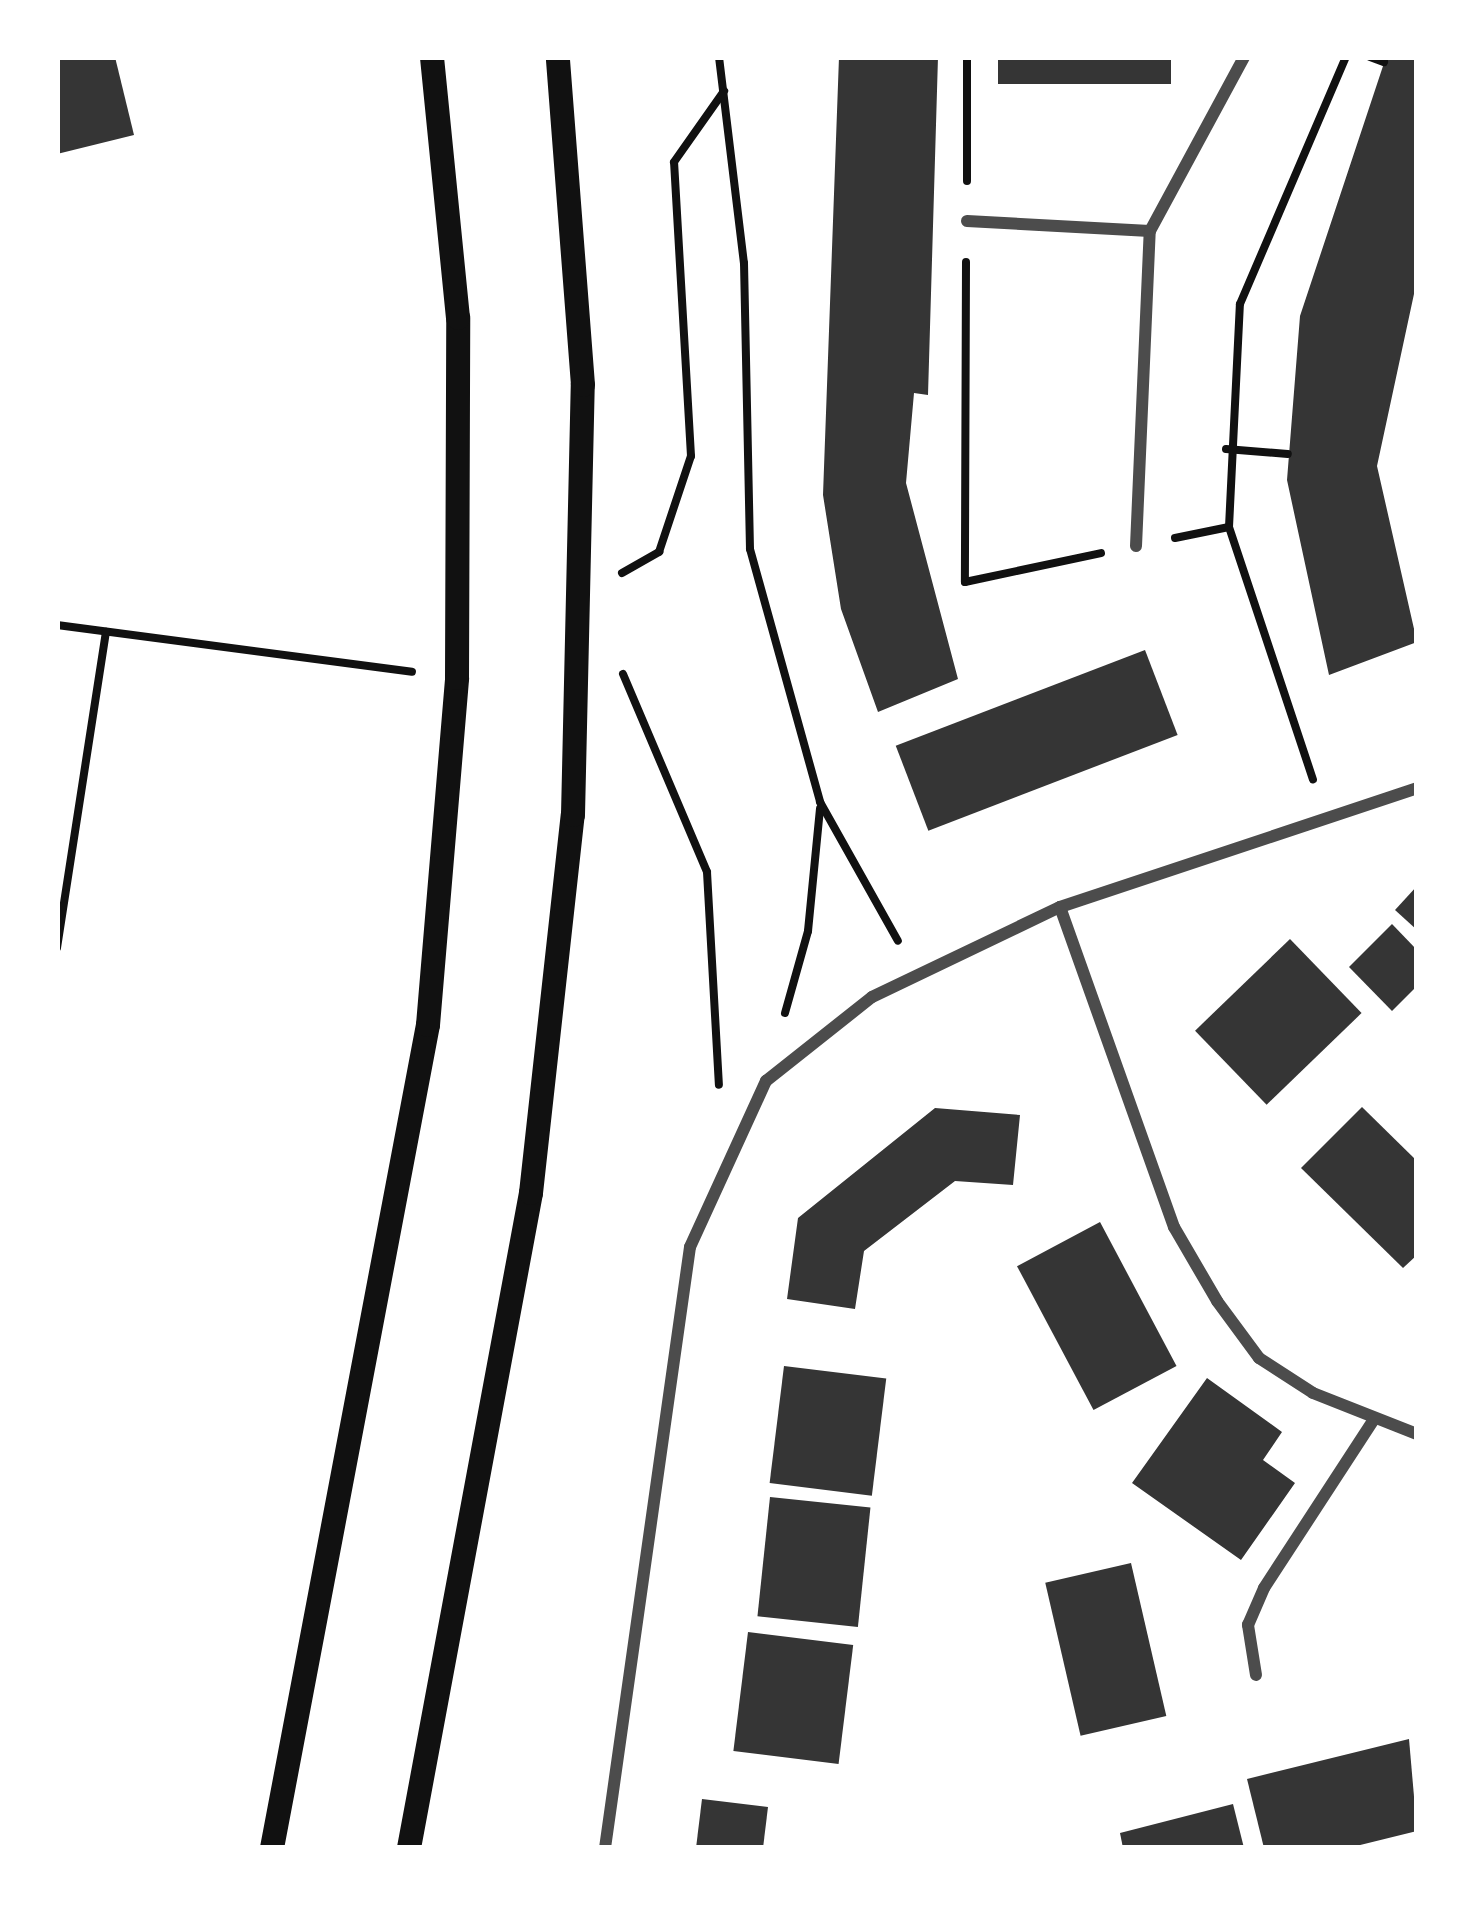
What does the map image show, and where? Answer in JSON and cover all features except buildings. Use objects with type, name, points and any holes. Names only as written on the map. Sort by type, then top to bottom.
[{"type":"main road","points":[[272,1848],[428,1024],[457,678],[458,318],[433,57]]},
{"type":"main road","points":[[409,1848],[531,1193],[573,815],[582,596],[583,385],[558,57]]},
{"type":"street","points":[[1136,546],[1150,231],[1244,57]]},
{"type":"street","points":[[967,221],[1150,231]]},
{"type":"street","points":[[605,1848],[690,1247],[722,1165],[766,1082],[817,1032],[924,971],[1060,907],[1328,822],[1417,788]]},
{"type":"street","points":[[1060,907],[1174,1227],[1217,1301],[1259,1358],[1374,1419],[1417,1434]]},
{"type":"street","points":[[1256,1675],[1248,1625],[1264,1588],[1374,1419]]},
{"type":"path","points":[[719,57],[744,263],[750,549],[820,802],[880,920],[924,971]]},
{"type":"path","points":[[967,57],[965,582],[1228,527]]},
{"type":"path","points":[[1328,822],[1228,527],[1226,449],[1240,304],[1346,57]]},
{"type":"path","points":[[1370,57],[1384,62]]},
{"type":"path","points":[[722,1165],[707,872],[644,712],[582,596],[659,552],[680,509],[692,456],[674,162],[724,92]]},
{"type":"path","points":[[1226,449],[1288,454]]},
{"type":"path","points":[[57,625],[457,678]]},
{"type":"path","points":[[57,948],[106,632]]},
{"type":"path","points":[[766,1082],[808,932],[820,802]]}]
